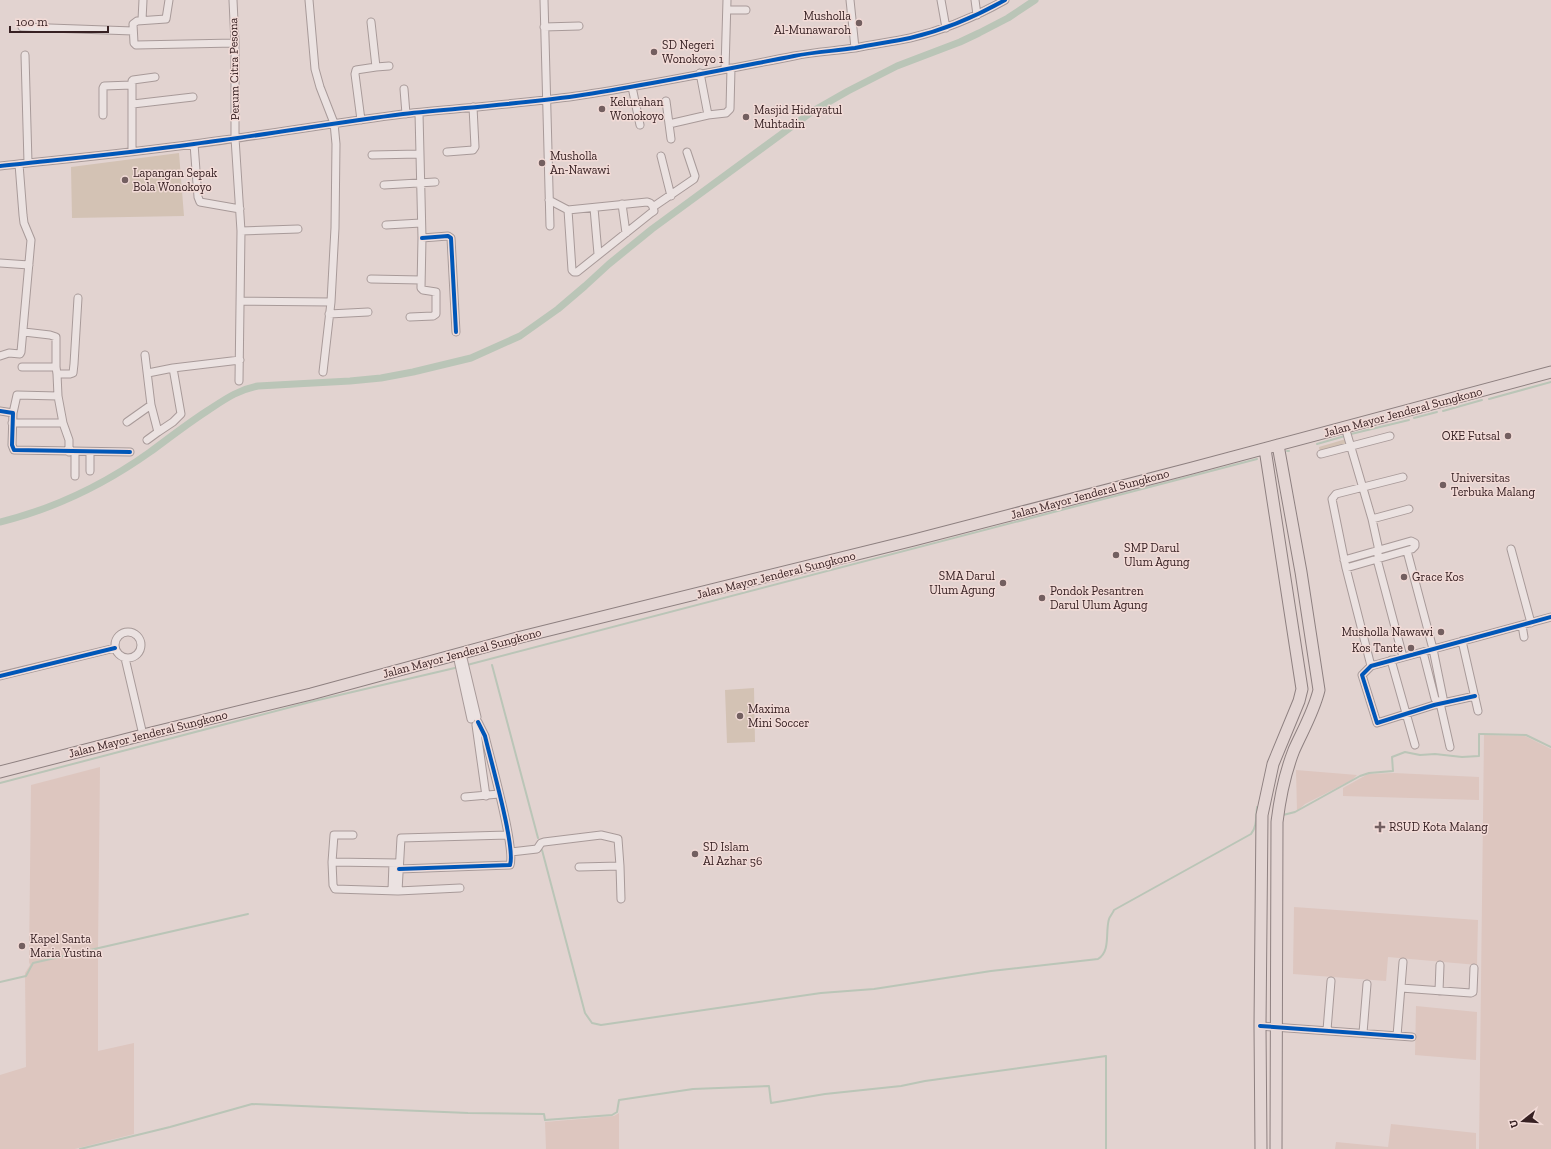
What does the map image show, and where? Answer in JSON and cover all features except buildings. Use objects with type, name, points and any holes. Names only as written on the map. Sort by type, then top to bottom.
[{"type":"main road","name":"Jalan Mayor Jenderal Sungkono","points":[[0,772],[311,694],[461,662],[553,629],[824,563],[1278,445],[1551,372]]},
{"type":"main road","points":[[1276,1149],[1276,833],[1280,800],[1288,767],[1314,706],[1318,695],[1319,685],[1301,572],[1278,445]]},
{"type":"main road","points":[[1261,1149],[1260,1026],[1262,815],[1273,764],[1299,701],[1302,689],[1265,448]]},
{"type":"main road","points":[[1273,764],[1288,767]]},
{"type":"street","points":[[142,0],[142,20]]},
{"type":"street","points":[[169,0],[166,19],[142,20],[134,22],[134,43],[136,45],[235,43]]},
{"type":"street","name":"Perum Citra Pesona","points":[[233,0],[235,43],[235,138],[241,231],[239,381]]},
{"type":"street","points":[[309,0],[315,69],[320,87],[334,123],[336,144],[335,228],[331,302],[323,372]]},
{"type":"street","points":[[544,0],[550,226]]},
{"type":"street","points":[[669,124],[708,115],[726,113],[730,109],[727,0]]},
{"type":"street","points":[[850,0],[855,48]]},
{"type":"street","points":[[941,0],[946,28]]},
{"type":"street","points":[[975,0],[977,15]]},
{"type":"street","points":[[0,166],[194,144],[406,114],[546,100],[632,87],[797,55],[855,48],[910,38],[946,28],[967,20],[1002,1]]},
{"type":"street","points":[[727,10],[746,10]]},
{"type":"street","points":[[371,22],[376,67]]},
{"type":"street","points":[[544,26],[579,26]]},
{"type":"street","points":[[22,27],[133,31]]},
{"type":"street","points":[[24,55],[28,163]]},
{"type":"street","points":[[361,120],[355,74],[356,70],[389,66]]},
{"type":"street","points":[[700,73],[708,115]]},
{"type":"street","points":[[132,151],[133,80],[155,76]]},
{"type":"street","points":[[103,115],[102,88],[104,86],[132,85]]},
{"type":"street","points":[[632,87],[640,125]]},
{"type":"street","points":[[404,89],[406,114]]},
{"type":"street","points":[[133,104],[193,97]]},
{"type":"street","points":[[666,101],[671,139]]},
{"type":"street","points":[[447,152],[473,150],[475,147],[473,107]]},
{"type":"street","points":[[410,317],[436,314],[436,292],[422,289],[421,280],[422,238],[419,154],[420,130],[418,114]]},
{"type":"street","points":[[194,144],[198,197],[200,202],[240,209]]},
{"type":"street","points":[[653,207],[694,179],[695,176],[688,152]]},
{"type":"street","points":[[372,155],[419,154]]},
{"type":"street","points":[[661,156],[671,196]]},
{"type":"street","points":[[0,356],[9,353],[20,354],[23,334],[31,240],[24,223],[18,164]]},
{"type":"street","points":[[384,185],[435,182]]},
{"type":"street","points":[[549,200],[568,210],[647,202],[651,203],[654,210],[651,214],[598,254],[577,272],[572,270],[568,210]]},
{"type":"street","points":[[622,204],[626,233]]},
{"type":"street","points":[[594,208],[598,254]]},
{"type":"street","points":[[386,225],[421,223]]},
{"type":"street","points":[[241,231],[298,229]]},
{"type":"street","points":[[422,238],[448,236],[451,238],[456,332]]},
{"type":"street","points":[[0,263],[29,265]]},
{"type":"street","points":[[371,279],[421,280]]},
{"type":"street","points":[[22,367],[56,370],[70,374],[74,371],[78,298]]},
{"type":"street","points":[[241,302],[331,302]]},
{"type":"street","points":[[329,314],[368,312]]},
{"type":"street","points":[[23,334],[50,335],[56,337],[58,396],[63,423],[72,452],[75,476]]},
{"type":"street","points":[[145,355],[151,406],[158,432]]},
{"type":"street","points":[[148,373],[173,368],[240,360]]},
{"type":"street","points":[[147,440],[173,422],[181,414],[173,368]]},
{"type":"street","points":[[58,396],[18,394],[16,397],[12,423],[12,446],[14,450],[130,452]]},
{"type":"street","points":[[127,422],[151,406]]},
{"type":"street","points":[[0,411],[13,413]]},
{"type":"street","points":[[12,423],[63,423]]},
{"type":"street","points":[[1345,427],[1372,519],[1379,551],[1378,564],[1403,657]]},
{"type":"street","points":[[1321,454],[1390,436]]},
{"type":"street","points":[[90,452],[90,471]]},
{"type":"street","points":[[1371,666],[1345,564],[1332,499],[1336,494],[1403,477]]},
{"type":"street","points":[[1372,519],[1409,509]]},
{"type":"street","points":[[1414,542],[1415,546],[1407,551],[1378,559],[1345,564],[1379,551],[1414,542]]},
{"type":"street","points":[[1512,549],[1531,623]]},
{"type":"street","points":[[1407,551],[1433,649],[1443,698],[1440,703]]},
{"type":"street","points":[[1474,696],[1440,703],[1376,722],[1361,676],[1371,666],[1391,660],[1522,625],[1551,619]]},
{"type":"street","points":[[1522,625],[1524,637]]},
{"type":"street","points":[[127,633],[137,637],[140,642],[140,649],[137,654],[131,658],[125,658],[119,654],[115,648],[117,638],[127,633]]},
{"type":"street","points":[[1462,641],[1478,710]]},
{"type":"street","points":[[0,676],[115,648]]},
{"type":"street","points":[[1423,652],[1435,699],[1440,703],[1450,747]]},
{"type":"street","points":[[125,658],[143,735]]},
{"type":"street","points":[[1391,660],[1414,745]]},
{"type":"street","points":[[461,662],[477,730],[486,796]]},
{"type":"street","points":[[332,862],[397,865],[510,865],[511,852],[508,835],[485,736],[475,720]]},
{"type":"street","points":[[465,797],[499,794]]},
{"type":"street","points":[[353,835],[334,834],[332,862],[333,886],[335,889],[395,891],[460,888]]},
{"type":"street","points":[[395,891],[401,838],[508,835]]},
{"type":"street","points":[[511,852],[536,849],[541,843],[544,842],[601,835],[618,838],[621,900]]},
{"type":"street","points":[[579,868],[620,866]]},
{"type":"street","points":[[1397,1036],[1403,962]]},
{"type":"street","points":[[1439,992],[1440,965]]},
{"type":"street","points":[[1401,988],[1439,992],[1472,993],[1474,968]]},
{"type":"street","points":[[1327,1030],[1331,981]]},
{"type":"street","points":[[1363,1033],[1367,984]]},
{"type":"street","points":[[1260,1026],[1412,1037]]},
{"type":"shaded area","name":"Lapangan Sepak Bola Wonokoyo","points":[[179,153],[184,216],[72,218],[71,167]]},
{"type":"shaded area","points":[[1346,439],[1347,444],[1320,453],[1319,447]]},
{"type":"shaded area","name":"Maxima Mini Soccer","points":[[754,688],[755,742],[727,743],[725,690]]},
{"type":"shaded area","points":[[1484,735],[1525,736],[1551,749],[1551,1149],[1479,1149]]},
{"type":"shaded area","points":[[100,767],[98,1051],[134,1043],[134,1134],[75,1149],[0,1149],[0,1075],[26,1067],[25,973],[30,965],[31,785]]},
{"type":"shaded area","points":[[1296,770],[1357,775],[1352,780],[1305,804],[1297,811]]},
{"type":"shaded area","points":[[1394,773],[1479,777],[1479,800],[1343,796],[1343,788],[1368,774]]},
{"type":"shaded area","points":[[1294,907],[1478,920],[1477,965],[1388,957],[1386,981],[1293,974]]},
{"type":"shaded area","points":[[1416,1006],[1477,1012],[1476,1060],[1415,1055]]},
{"type":"shaded area","points":[[619,1113],[619,1149],[546,1149],[545,1122],[614,1116]]},
{"type":"shaded area","points":[[1391,1124],[1476,1133],[1476,1149],[1335,1149],[1336,1142],[1388,1147]]},
{"type":"waterway","points":[[0,522],[20,517],[59,503],[97,485],[133,464],[219,403],[244,390],[258,386],[381,378],[413,372],[471,358],[520,336],[558,309],[609,264],[652,229],[813,111],[897,66],[960,42],[979,33],[1008,18],[1035,0]]},
{"type":"waterway","points":[[1489,399],[1551,382]]},
{"type":"waterway","points":[[1443,411],[1482,400]]},
{"type":"waterway","points":[[1414,418],[1437,412]]},
{"type":"waterway","points":[[1351,434],[1409,420]]},
{"type":"waterway","points":[[1317,444],[1345,436]]},
{"type":"waterway","points":[[467,665],[1257,459]]},
{"type":"waterway","points":[[492,665],[538,838]]},
{"type":"waterway","points":[[0,783],[314,701],[459,667]]},
{"type":"waterway","points":[[1283,815],[1295,812],[1360,776],[1369,773],[1393,771],[1392,757],[1405,752],[1420,755],[1435,754],[1462,757],[1479,756],[1479,734],[1526,735],[1551,747]]},
{"type":"waterway","points":[[542,850],[585,1013],[592,1023],[601,1025],[821,993],[874,989],[991,971],[1098,959],[1105,951],[1109,919],[1114,910],[1251,834],[1255,825],[1257,807]]},
{"type":"waterway","points":[[0,982],[26,976],[33,963],[248,914]]},
{"type":"waterway","points":[[80,1149],[170,1127],[252,1104],[468,1113],[544,1114],[545,1120],[612,1115],[617,1112],[619,1100],[693,1089],[769,1086],[771,1103],[825,1094],[901,1086],[925,1081],[1106,1056],[1106,1149]]},
{"type":"cycle path","points":[[0,166],[170,147],[403,114],[533,101],[603,92],[802,55],[855,48],[910,38],[959,22],[1005,0]]},
{"type":"cycle path","points":[[422,238],[448,236],[451,238],[456,332]]},
{"type":"cycle path","points":[[0,411],[13,413],[12,445],[14,450],[130,452]]},
{"type":"cycle path","points":[[1475,696],[1434,705],[1377,723],[1362,675],[1371,666],[1551,617]]},
{"type":"cycle path","points":[[0,676],[115,648]]},
{"type":"cycle path","points":[[399,869],[510,865],[511,855],[502,802],[485,736],[478,722]]},
{"type":"cycle path","points":[[1260,1026],[1412,1037]]},
{"type":"place","name":"Musholla Al-Munawaroh","points":[[859,23]]},
{"type":"place","name":"SD Negeri Wonokoyo 1","points":[[654,52]]},
{"type":"place","name":"Kelurahan Wonokoyo","points":[[602,109]]},
{"type":"place","name":"Masjid Hidayatul Muhtadin","points":[[746,117]]},
{"type":"place","name":"Musholla An-Nawawi","points":[[542,163]]},
{"type":"place","name":"Lapangan Sepak Bola Wonokoyo","points":[[125,180]]},
{"type":"place","name":"OKE Futsal","points":[[1508,436]]},
{"type":"place","name":"Universitas Terbuka Malang","points":[[1443,485]]},
{"type":"place","name":"SMP Darul Ulum Agung","points":[[1116,555]]},
{"type":"place","name":"Grace Kos","points":[[1404,577]]},
{"type":"place","name":"SMA Darul Ulum Agung","points":[[1003,583]]},
{"type":"place","name":"Pondok Pesantren Darul Ulum Agung","points":[[1042,598]]},
{"type":"place","name":"Musholla Nawawi","points":[[1441,632]]},
{"type":"place","name":"Kos Tante","points":[[1411,648]]},
{"type":"place","name":"Maxima Mini Soccer","points":[[740,716]]},
{"type":"place","name":"RSUD Kota Malang","points":[[1380,827]]},
{"type":"place","name":"SD Islam Al Azhar 56","points":[[695,854]]},
{"type":"place","name":"Kapel Santa Maria Yustina","points":[[22,946]]}]
